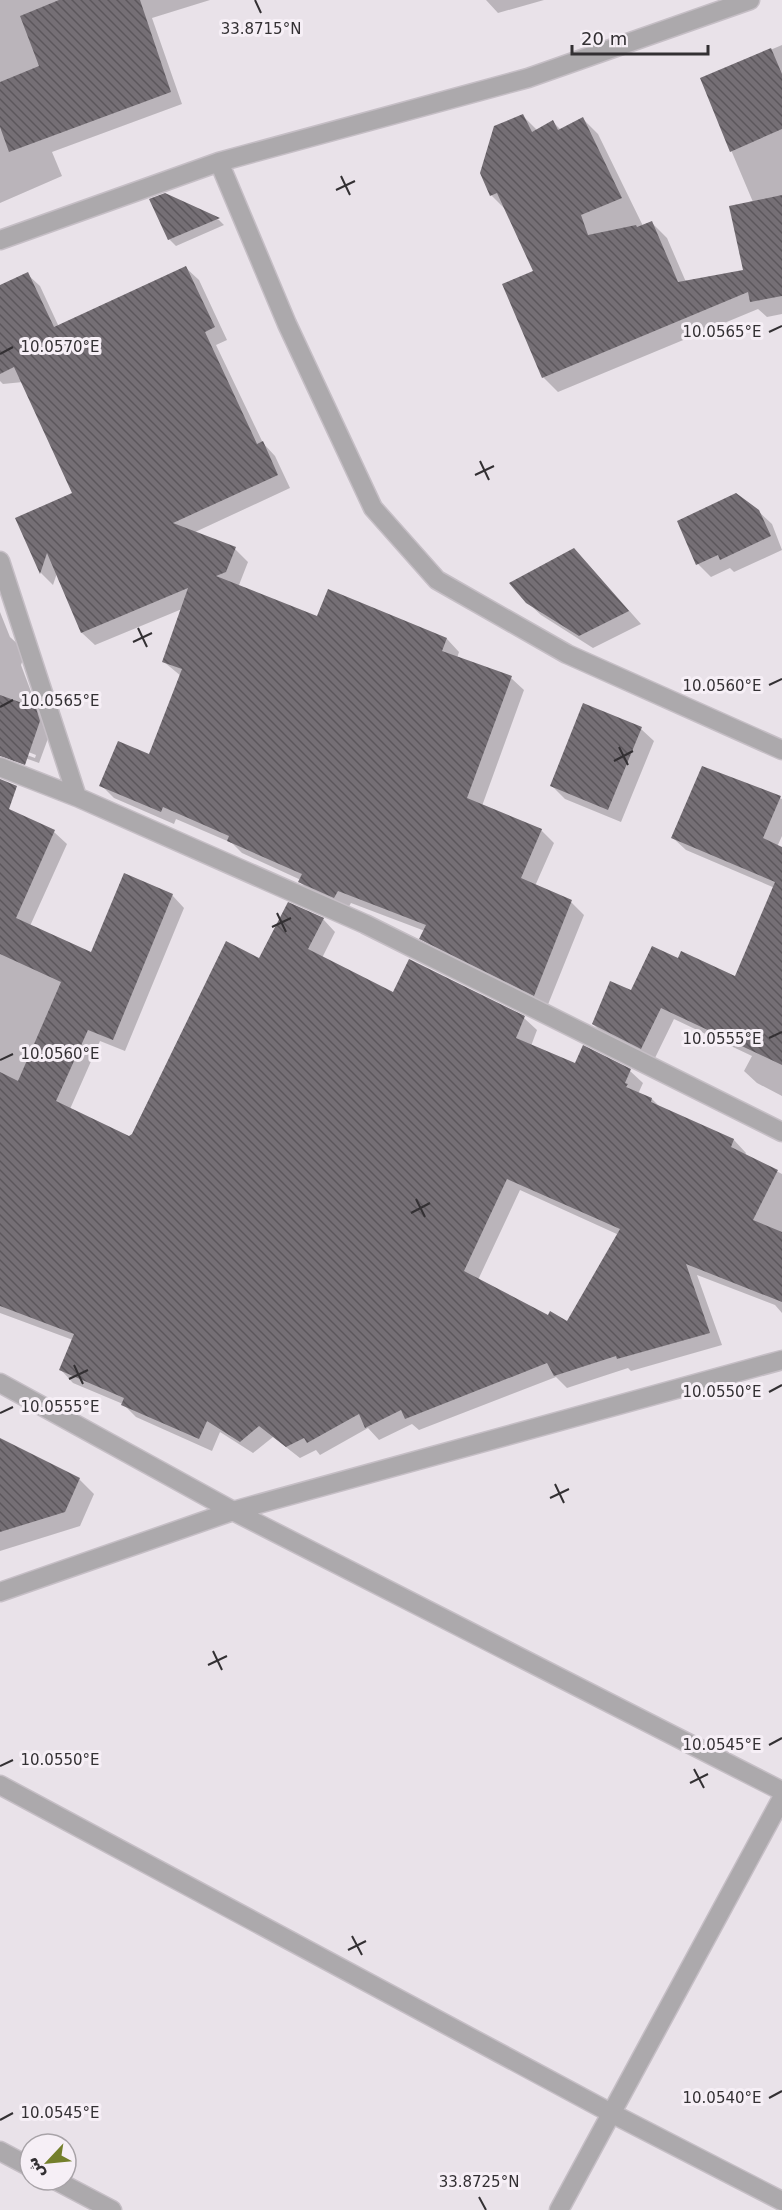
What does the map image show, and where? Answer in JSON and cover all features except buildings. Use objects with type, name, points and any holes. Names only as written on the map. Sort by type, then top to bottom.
[{"type":"street","points":[[0,240],[219,162],[528,78],[750,0]]},
{"type":"street","points":[[219,162],[287,324],[373,508],[437,580],[567,654],[782,750]]},
{"type":"street","points":[[0,561],[76,797]]},
{"type":"street","points":[[0,767],[76,797],[365,924],[782,1132]]},
{"type":"street","points":[[0,1592],[233,1511],[777,1367]]},
{"type":"street","points":[[0,1383],[233,1511],[782,1791]]},
{"type":"street","points":[[0,1785],[610,2113],[782,2201]]},
{"type":"street","points":[[559,2210],[782,1798]]},
{"type":"street","points":[[0,2151],[18,2161]]},
{"type":"street","points":[[78,2192],[112,2210]]}]
